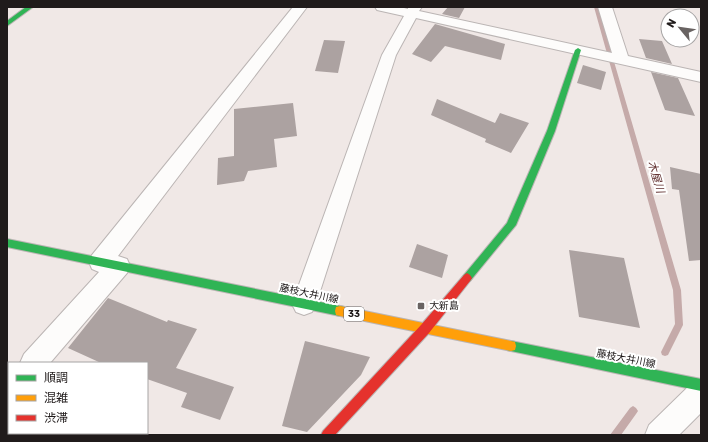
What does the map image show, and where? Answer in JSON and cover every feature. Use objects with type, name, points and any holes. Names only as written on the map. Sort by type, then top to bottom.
[{"type":"street","points":[[7,24],[30,7]]},
{"type":"street","points":[[34,362],[109,264],[300,7]]},
{"type":"street","points":[[382,7],[413,10],[578,50],[701,77]]},
{"type":"street","points":[[605,7],[612,57]]},
{"type":"street","points":[[304,304],[389,55],[413,10]]},
{"type":"street","points":[[327,435],[425,329],[511,225],[551,131],[578,50]]},
{"type":"street","name":"藤枝大井川線","points":[[7,243],[701,385]]},
{"type":"street","points":[[659,435],[701,394]]},
{"type":"building","points":[[448,7],[465,7],[459,18],[442,14]]},
{"type":"building","points":[[435,24],[505,44],[501,60],[445,46],[431,62],[412,54]]},
{"type":"building","points":[[639,39],[660,41],[660,48],[665,48],[672,64],[646,58]]},
{"type":"building","points":[[324,40],[345,41],[338,73],[315,71]]},
{"type":"building","points":[[583,65],[606,72],[601,90],[577,83]]},
{"type":"building","points":[[651,72],[678,78],[695,116],[665,110]]},
{"type":"building","points":[[437,99],[495,123],[500,113],[529,123],[511,153],[485,142],[486,139],[431,115]]},
{"type":"building","points":[[293,103],[297,136],[274,139],[277,167],[248,171],[244,181],[217,185],[218,158],[234,156],[234,109]]},
{"type":"building","points":[[670,167],[701,174],[701,260],[689,261],[679,190],[672,189]]},
{"type":"building","points":[[417,244],[448,255],[442,278],[409,267]]},
{"type":"building","points":[[569,250],[624,258],[640,328],[579,317]]},
{"type":"building","points":[[108,298],[167,322],[168,320],[197,329],[176,368],[234,387],[220,420],[181,407],[187,393],[148,379],[148,362],[99,362],[68,348]]},
{"type":"building","points":[[305,341],[370,357],[361,375],[307,432],[282,426]]},
{"type":"waterway","name":"木屋川","points":[[596,7],[677,290],[679,325],[665,352]]},
{"type":"waterway","name":"木屋川","points":[[615,435],[633,411]]},
{"type":"traffic: fast","points":[[7,24],[30,7]]},
{"type":"traffic: fast","points":[[467,278],[511,225],[551,131],[578,50]]},
{"type":"traffic: fast","points":[[7,243],[340,311]]},
{"type":"traffic: fast","points":[[511,346],[701,385]]},
{"type":"traffic: slow","points":[[340,311],[511,346]]},
{"type":"traffic: jam","points":[[327,435],[425,329],[467,278]]},
{"type":"place","name":"大新島","points":[[421,306]]}]
